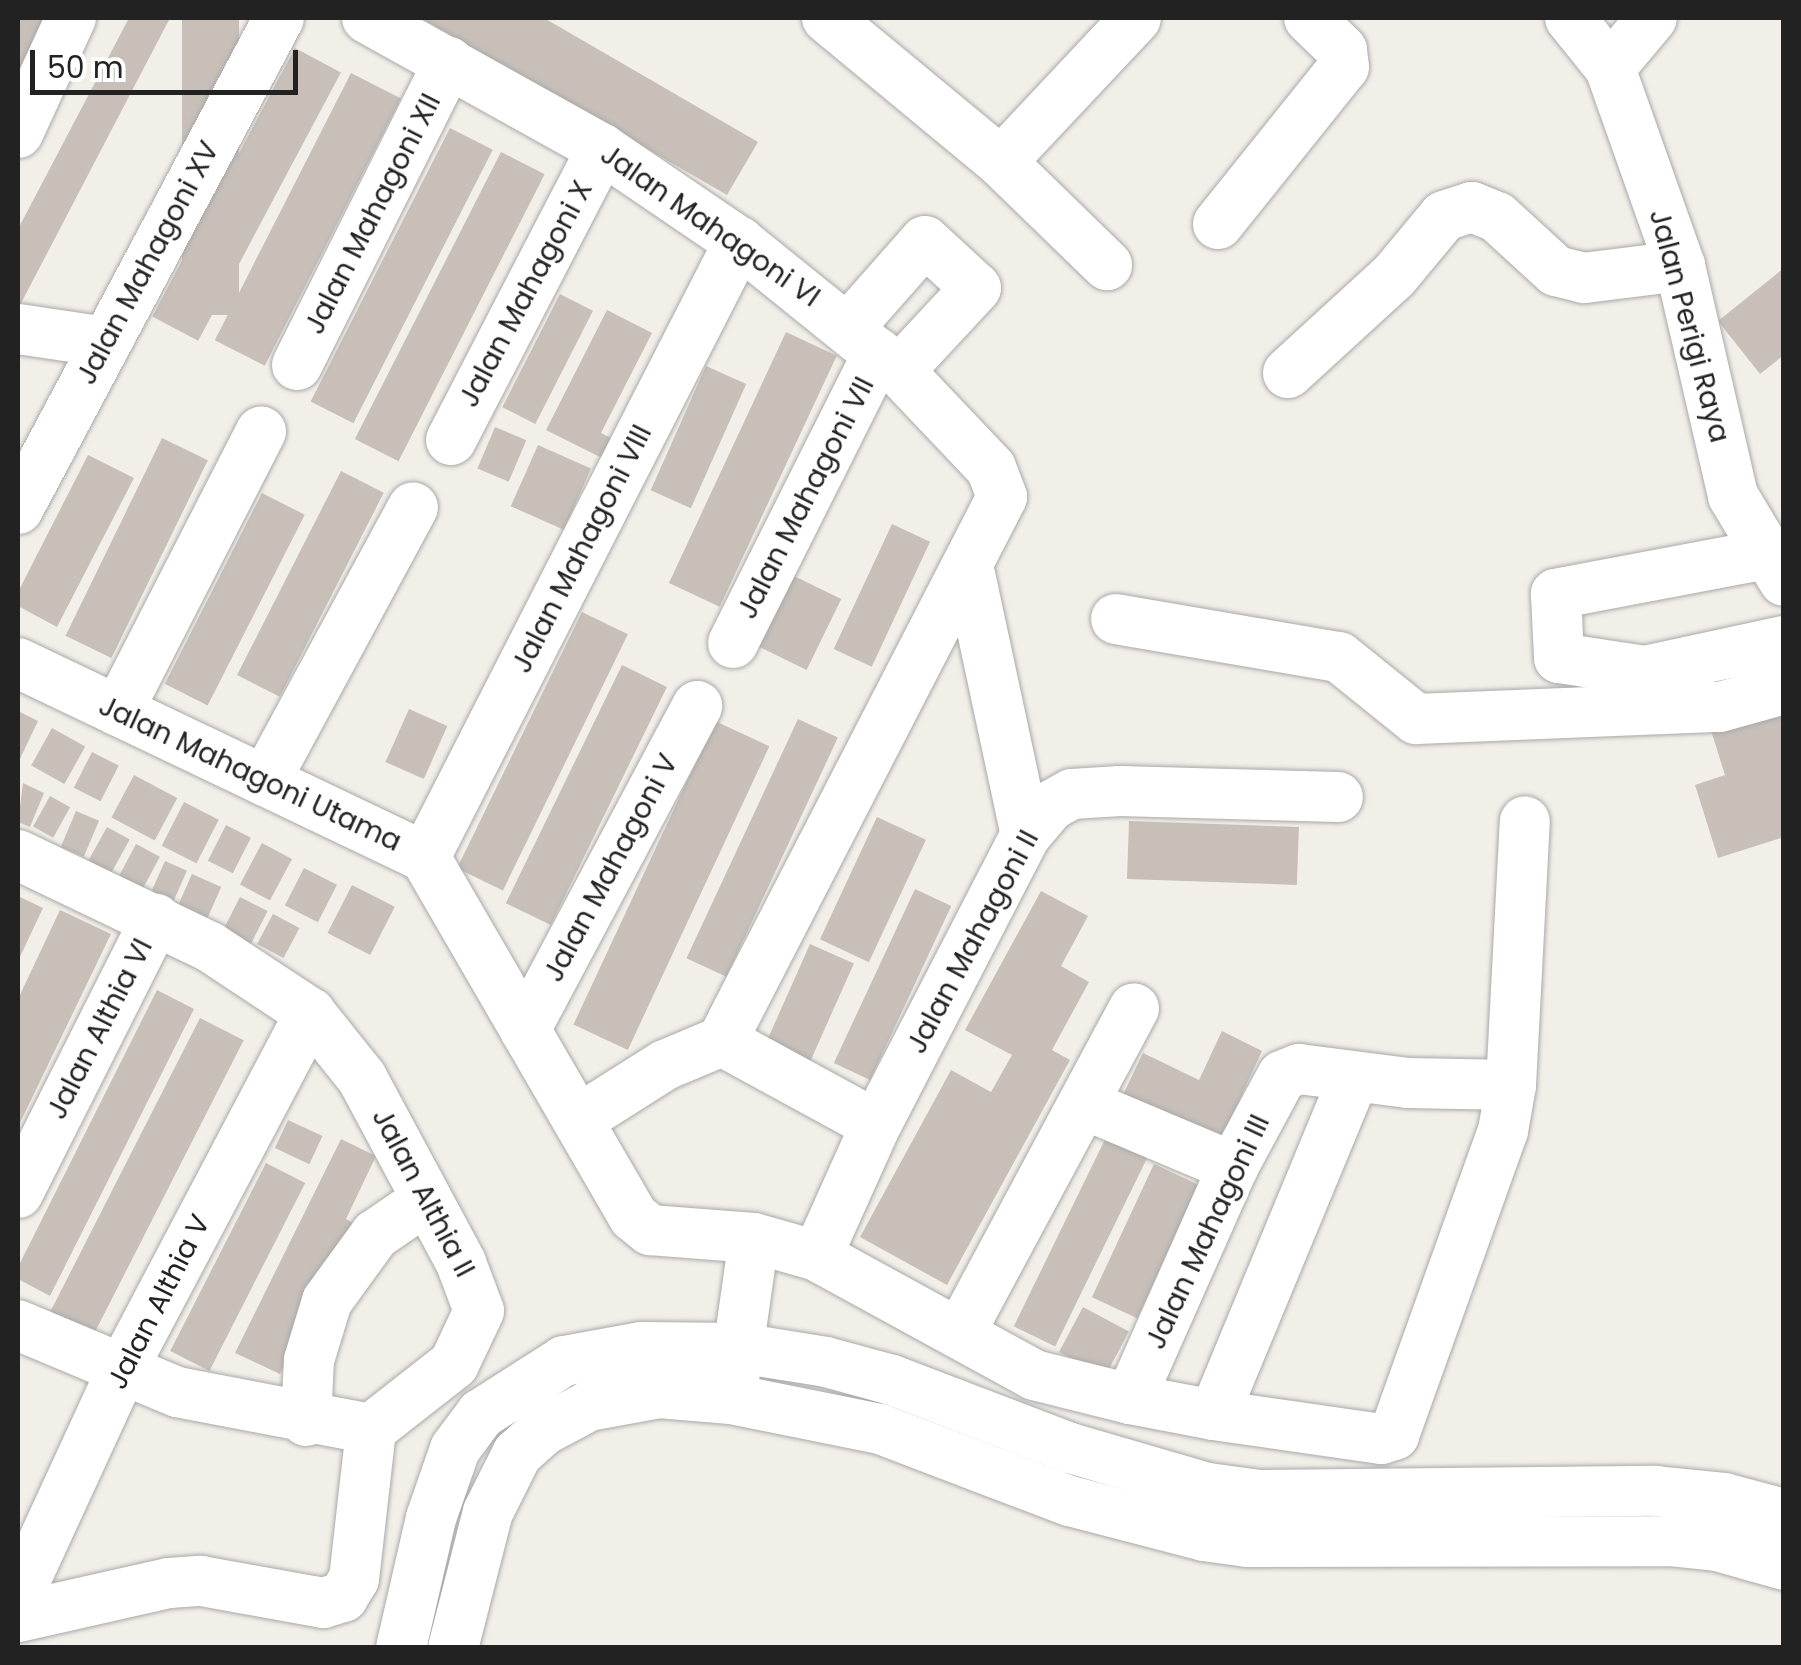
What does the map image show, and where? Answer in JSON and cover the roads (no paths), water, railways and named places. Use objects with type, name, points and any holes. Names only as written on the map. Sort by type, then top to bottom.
[{"type":"street","points":[[18,133],[71,18]]},
{"type":"street","name":"Jalan Mahagoni XV","points":[[18,508],[278,18]]},
{"type":"street","name":"Jalan Mahagoni VI","points":[[367,18],[602,149],[740,242],[876,350],[990,468],[1002,497],[968,565]]},
{"type":"street","points":[[827,18],[1001,162],[1107,265]]},
{"type":"street","points":[[1001,162],[1136,18]]},
{"type":"street","name":"Jalan Perigi Raya","points":[[1570,18],[1610,68],[1680,266],[1732,496],[1775,568]]},
{"type":"street","points":[[1610,68],[1652,18]]},
{"type":"street","points":[[1218,224],[1344,67],[1342,50],[1322,21]]},
{"type":"street","name":"Jalan Mahagoni XII","points":[[297,365],[449,62]]},
{"type":"street","name":"Jalan Mahagoni X","points":[[450,440],[602,149]]},
{"type":"street","points":[[1288,373],[1394,276],[1444,216],[1472,207],[1496,217],[1556,271],[1584,278],[1680,266]]},
{"type":"street","name":"Jalan Mahagoni VIII","points":[[425,857],[740,242]]},
{"type":"street","points":[[18,329],[106,342]]},
{"type":"street","name":"Jalan Mahagoni VII","points":[[734,642],[876,350]]},
{"type":"street","points":[[118,711],[261,432]]},
{"type":"street","points":[[265,781],[413,507]]},
{"type":"street","points":[[968,565],[1026,834]]},
{"type":"street","points":[[578,1120],[665,1066],[722,1040],[968,565]]},
{"type":"street","points":[[1775,568],[1556,594],[1559,658],[1645,671],[1784,640]]},
{"type":"street","points":[[1116,619],[1339,657],[1416,719],[1720,707],[1784,689]]},
{"type":"street","name":"Jalan Mahagoni Utama","points":[[18,663],[425,857],[634,1217],[650,1230],[754,1238],[817,1256],[961,1330],[1034,1374],[1130,1400],[1214,1415],[1381,1439],[1394,1435],[1503,1132],[1511,1085]]},
{"type":"street","name":"Jalan Mahagoni V","points":[[526,1030],[697,706]]},
{"type":"street","name":"Jalan Mahagoni II","points":[[876,1126],[1026,834],[1050,806],[1072,794],[1338,797]]},
{"type":"street","points":[[1214,1415],[1354,1078],[1511,1085],[1525,821]]},
{"type":"street","name":"Jalan Althia II","points":[[18,855],[156,919],[310,1013],[362,1078],[475,1292],[479,1312],[460,1356]]},
{"type":"street","name":"Jalan Althia VI","points":[[18,1193],[156,919]]},
{"type":"street","points":[[961,1330],[1086,1105],[1134,1008]]},
{"type":"street","name":"Jalan Althia V","points":[[26,1578],[121,1372],[310,1013]]},
{"type":"street","points":[[722,1040],[876,1126],[817,1256]]},
{"type":"street","name":"Jalan Mahagoni III","points":[[1130,1400],[1233,1168],[1282,1076],[1292,1070],[1354,1078]]},
{"type":"street","points":[[1086,1105],[1233,1168]]},
{"type":"street","points":[[306,1421],[308,1360],[332,1292],[376,1235],[426,1200]]},
{"type":"street","points":[[732,1399],[754,1238]]},
{"type":"street","points":[[18,1325],[121,1372],[306,1421],[371,1429]]},
{"type":"street","points":[[402,1648],[437,1500],[454,1449],[490,1407],[564,1361],[641,1347],[739,1348],[892,1380],[1070,1448],[1208,1488],[1260,1495],[1656,1491],[1724,1498],[1784,1514]]},
{"type":"street","points":[[18,1616],[201,1582],[322,1603],[343,1596],[354,1579],[371,1429],[460,1356],[490,1407],[525,1448]]},
{"type":"street","points":[[453,1648],[488,1512],[525,1448],[590,1406],[659,1393],[732,1399],[880,1429],[1070,1501],[1204,1536],[1248,1542],[1668,1542],[1716,1546],[1784,1565]]},
{"type":"street","points":[[26,1578],[82,1602]]}]
